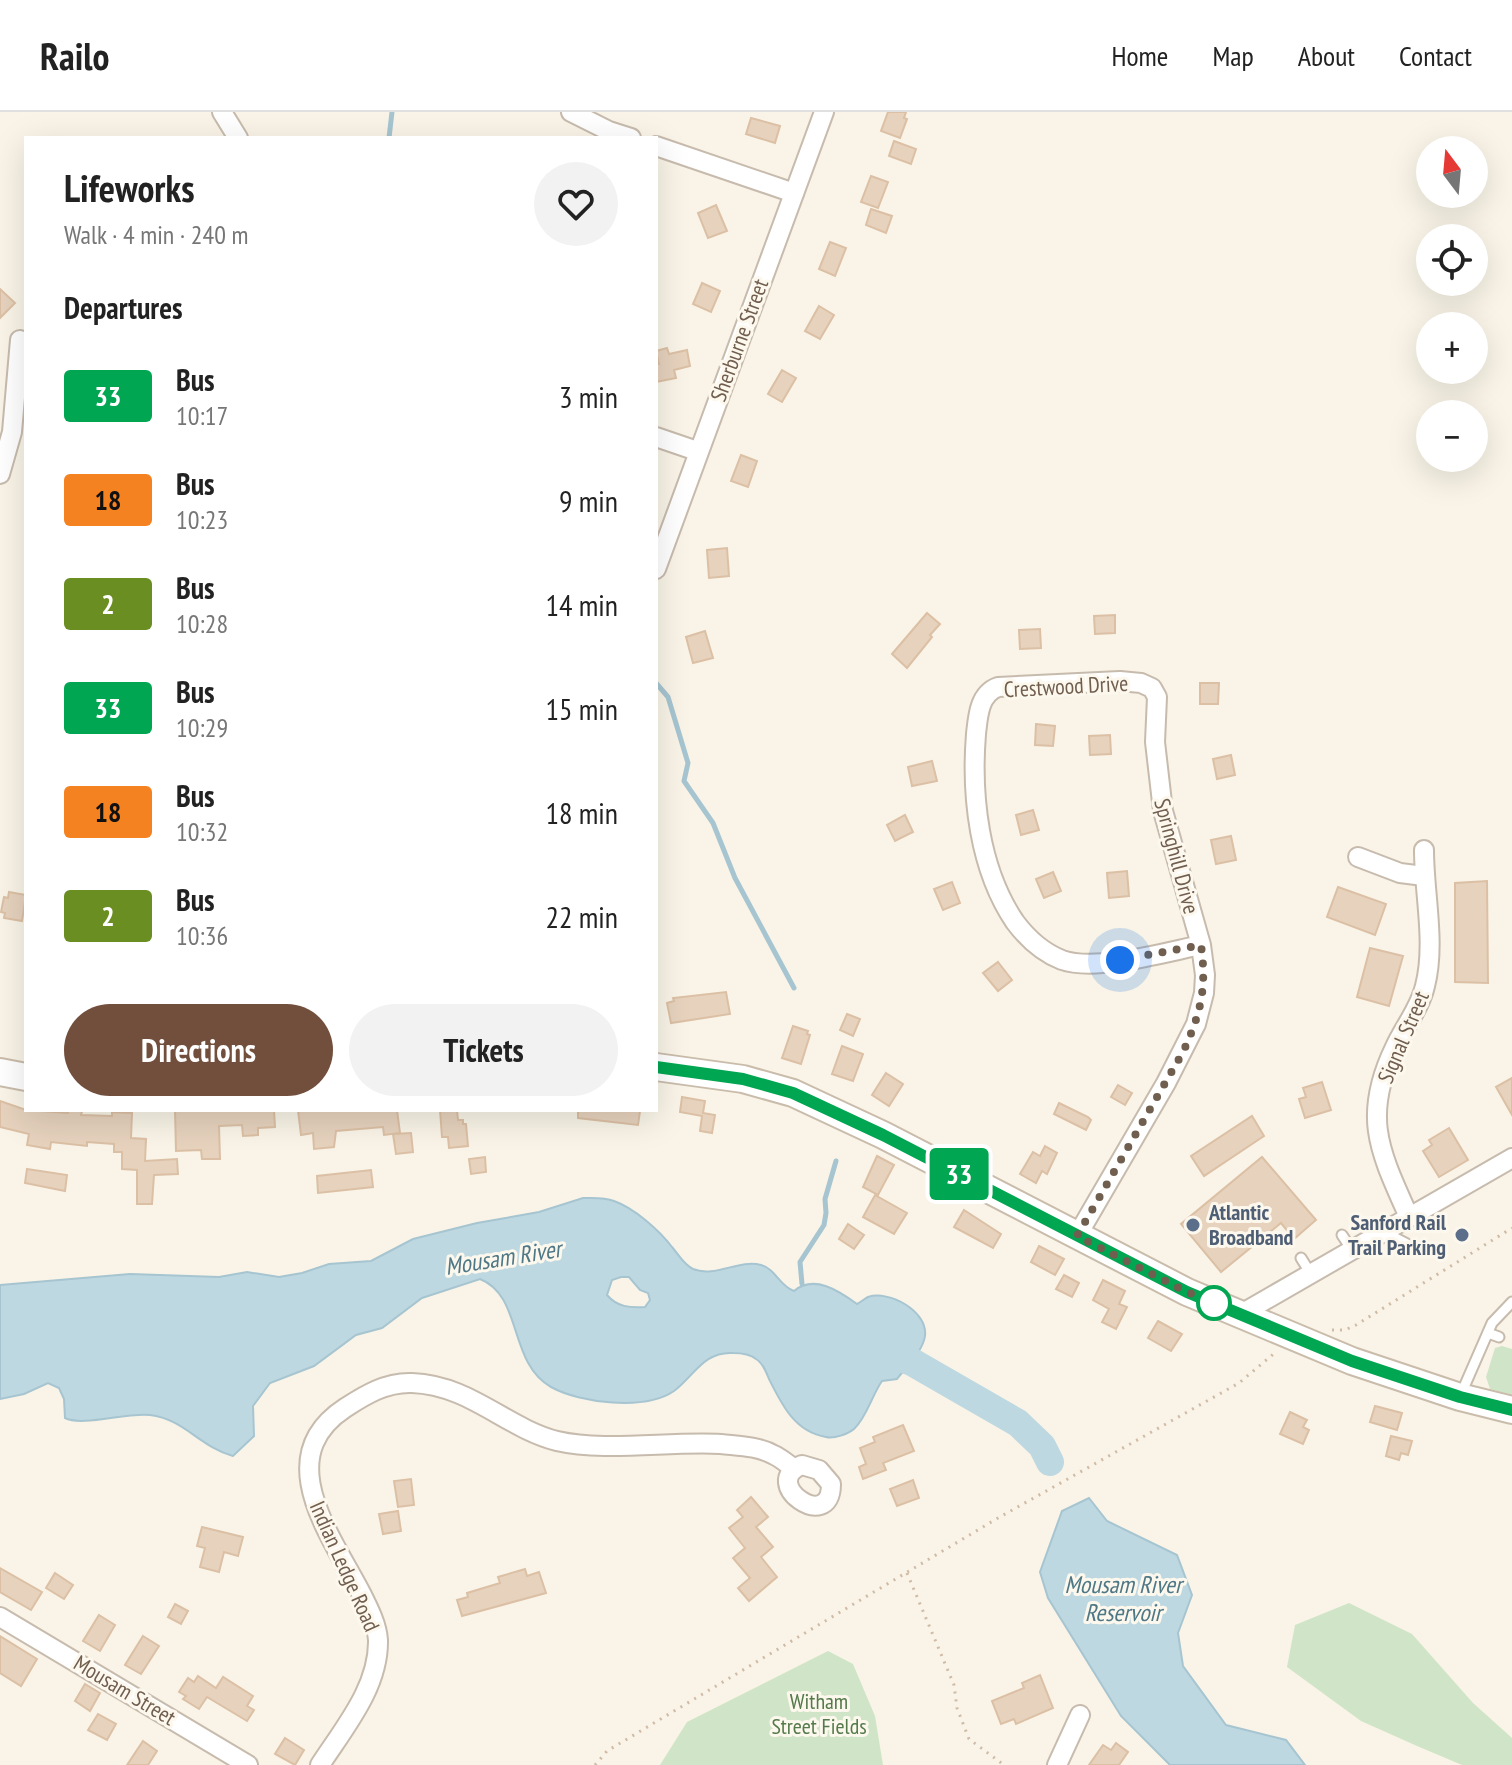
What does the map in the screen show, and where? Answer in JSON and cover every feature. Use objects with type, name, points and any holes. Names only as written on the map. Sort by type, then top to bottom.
[{"type":"main road","points":[[658,1067],[743,1079],[793,1093],[872,1129],[1187,1292],[1352,1361],[1460,1397],[1512,1410]]},
{"type":"main road","points":[[0,1072],[24,1077]]},
{"type":"street","points":[[222,112],[237,136]]},
{"type":"street","points":[[571,112],[607,134]]},
{"type":"street","name":"Sherburne Street","points":[[658,563],[824,112]]},
{"type":"street","points":[[658,147],[794,193]]},
{"type":"street","points":[[0,474],[12,432],[20,340]]},
{"type":"street","points":[[658,438],[697,451]]},
{"type":"street","name":"Crestwood Drive","points":[[1149,686],[1135,681],[1120,681],[998,687],[985,696],[978,717],[974,757],[980,829],[1003,900],[1021,929],[1046,952],[1064,960],[1083,963],[1143,957],[1201,945]]},
{"type":"street","name":"Springhill Drive","points":[[1077,1236],[1102,1204],[1153,1120],[1196,1024],[1205,984],[1201,945],[1163,811],[1155,742],[1157,697],[1149,686]]},
{"type":"street","name":"Signal Street","points":[[1409,1217],[1384,1162],[1376,1129],[1380,1088],[1387,1064],[1426,983],[1428,919],[1424,850]]},
{"type":"street","points":[[1358,857],[1400,873],[1424,876]]},
{"type":"street","points":[[1241,1314],[1306,1266],[1347,1242],[1384,1232],[1512,1158]]},
{"type":"street","name":"Indian Ledge Road","points":[[320,1765],[359,1706],[370,1682],[378,1640],[365,1602],[323,1522],[309,1487],[307,1470],[316,1438],[336,1413],[374,1390],[411,1383],[471,1397],[537,1434],[558,1441],[594,1445],[691,1442],[747,1446],[773,1454],[794,1468]]},
{"type":"street","name":"Mousam Street","points":[[0,1617],[248,1765]]},
{"type":"street","points":[[1057,1765],[1080,1715]]},
{"type":"lane","points":[[1384,1232],[1411,1246]]},
{"type":"lane","points":[[1460,1397],[1488,1333],[1502,1310],[1512,1302]]},
{"type":"lane","points":[[1488,1333],[1499,1337]]},
{"type":"path","points":[[1356,1325],[1512,1228]]},
{"type":"path","points":[[595,1765],[607,1751],[998,1518],[1239,1383]]},
{"type":"path","points":[[907,1573],[954,1685],[957,1708],[969,1739],[1004,1765]]},
{"type":"green space","points":[[1502,1346],[1512,1349],[1512,1395],[1490,1389],[1486,1377],[1495,1348]]},
{"type":"green space","points":[[1349,1603],[1412,1634],[1473,1703],[1512,1738],[1512,1765],[1462,1765],[1417,1746],[1361,1721],[1287,1667],[1295,1625]]},
{"type":"green space","name":"Witham Street Fields","points":[[828,1651],[853,1664],[875,1716],[883,1765],[660,1765],[687,1722]]},
{"type":"water","points":[[583,1198],[614,1201],[646,1220],[693,1269],[710,1271],[744,1264],[761,1265],[794,1291],[802,1286],[818,1284],[857,1304],[868,1297],[877,1296],[896,1300],[906,1304],[920,1318],[924,1327],[924,1342],[897,1379],[882,1381],[854,1429],[841,1436],[826,1437],[806,1429],[791,1416],[761,1363],[745,1354],[723,1353],[714,1356],[674,1391],[647,1401],[595,1401],[563,1393],[537,1376],[521,1347],[503,1300],[494,1288],[480,1279],[422,1298],[382,1328],[356,1335],[314,1366],[270,1383],[253,1406],[254,1436],[233,1456],[221,1452],[173,1422],[150,1415],[82,1421],[65,1418],[64,1399],[59,1388],[48,1383],[24,1394],[0,1399],[0,1285],[130,1274],[219,1277],[247,1272],[279,1277],[329,1264],[371,1261],[413,1239],[539,1212]],"holes":[[[629,1277],[640,1290],[648,1293],[650,1300],[645,1307],[624,1306],[607,1295],[612,1280]]]},
{"type":"water","name":"Mousam River Reservoir","points":[[1089,1498],[1107,1521],[1177,1555],[1192,1595],[1178,1633],[1183,1666],[1226,1725],[1286,1740],[1305,1765],[1170,1765],[1121,1716],[1048,1598],[1040,1572],[1062,1511]]},
{"type":"building","points":[[888,112],[906,112],[904,118],[907,119],[900,138],[881,131]]},
{"type":"building","points":[[751,118],[780,126],[775,143],[746,134]]},
{"type":"building","points":[[894,141],[916,149],[911,164],[889,156]]},
{"type":"building","points":[[871,176],[888,182],[878,208],[861,202]]},
{"type":"building","points":[[716,205],[727,231],[708,238],[698,213]]},
{"type":"building","points":[[871,209],[892,216],[886,233],[866,225]]},
{"type":"building","points":[[830,242],[846,248],[835,276],[819,269]]},
{"type":"building","points":[[702,283],[720,291],[711,312],[693,304]]},
{"type":"building","points":[[0,289],[15,303],[0,318]]},
{"type":"building","points":[[819,306],[834,315],[820,339],[805,331]]},
{"type":"building","points":[[667,348],[669,354],[687,350],[690,366],[674,370],[676,378],[658,382],[658,350]]},
{"type":"building","points":[[782,370],[796,378],[782,402],[768,394]]},
{"type":"building","points":[[741,455],[757,461],[748,487],[731,481]]},
{"type":"building","points":[[727,548],[729,576],[709,578],[707,550]]},
{"type":"building","points":[[927,613],[940,624],[907,668],[892,654]]},
{"type":"building","points":[[1115,615],[1115,633],[1095,634],[1094,616]]},
{"type":"building","points":[[1040,629],[1041,648],[1020,649],[1019,630]]},
{"type":"building","points":[[705,631],[713,658],[693,663],[686,637]]},
{"type":"building","points":[[1200,683],[1219,683],[1218,704],[1200,704]]},
{"type":"building","points":[[1036,724],[1055,726],[1053,746],[1035,745]]},
{"type":"building","points":[[1110,735],[1111,754],[1090,755],[1089,736]]},
{"type":"building","points":[[1231,755],[1235,775],[1217,779],[1213,759]]},
{"type":"building","points":[[932,761],[937,781],[912,786],[908,767]]},
{"type":"building","points":[[1033,810],[1039,830],[1021,835],[1016,815]]},
{"type":"building","points":[[905,815],[913,832],[895,841],[887,825]]},
{"type":"building","points":[[1231,836],[1236,860],[1216,864],[1211,840]]},
{"type":"building","points":[[1127,871],[1129,896],[1109,898],[1107,873]]},
{"type":"building","points":[[1053,872],[1061,891],[1044,898],[1036,879]]},
{"type":"building","points":[[1487,881],[1488,983],[1455,982],[1455,883]]},
{"type":"building","points":[[952,882],[960,903],[943,910],[934,889]]},
{"type":"building","points":[[1338,887],[1386,904],[1375,935],[1327,917]]},
{"type":"building","points":[[9,892],[24,895],[22,921],[4,918],[5,913],[1,912],[4,897],[8,898]]},
{"type":"building","points":[[1370,948],[1403,956],[1389,1006],[1357,997]]},
{"type":"building","points":[[998,962],[1012,980],[998,991],[983,973]]},
{"type":"building","points":[[726,992],[730,1014],[671,1023],[667,1003],[674,1001],[673,998]]},
{"type":"building","points":[[847,1014],[860,1019],[853,1036],[840,1030]]},
{"type":"building","points":[[793,1026],[808,1031],[810,1035],[801,1064],[782,1058]]},
{"type":"building","points":[[842,1046],[863,1054],[853,1081],[832,1074]]},
{"type":"building","points":[[886,1073],[903,1084],[889,1106],[872,1095]]},
{"type":"building","points":[[1512,1078],[1512,1115],[1496,1087]]},
{"type":"building","points":[[1322,1082],[1331,1110],[1305,1118],[1299,1099],[1306,1097],[1303,1088]]},
{"type":"building","points":[[1118,1085],[1132,1093],[1125,1105],[1111,1097]]},
{"type":"building","points":[[682,1097],[705,1101],[703,1113],[715,1115],[712,1133],[700,1131],[702,1116],[680,1112]]},
{"type":"building","points":[[0,1101],[24,1109],[24,1112],[82,1112],[81,1115],[112,1116],[112,1112],[132,1113],[131,1138],[146,1139],[145,1161],[177,1159],[178,1174],[154,1175],[152,1204],[137,1204],[137,1170],[122,1169],[122,1152],[114,1152],[114,1144],[87,1142],[87,1146],[51,1142],[50,1149],[27,1145],[29,1134],[0,1127]]},
{"type":"building","points":[[1059,1103],[1091,1120],[1086,1130],[1054,1114]]},
{"type":"building","points":[[175,1112],[274,1112],[275,1127],[258,1128],[258,1135],[243,1136],[242,1125],[219,1126],[220,1159],[202,1159],[201,1150],[176,1151]]},
{"type":"building","points":[[298,1112],[397,1112],[400,1133],[384,1135],[383,1127],[336,1131],[334,1147],[314,1149],[313,1133],[301,1135]]},
{"type":"building","points":[[440,1112],[457,1112],[458,1120],[466,1124],[468,1146],[449,1148],[448,1137],[442,1137]]},
{"type":"building","points":[[578,1112],[640,1112],[638,1125],[578,1118]]},
{"type":"building","points":[[1252,1116],[1264,1136],[1204,1176],[1191,1156]]},
{"type":"building","points":[[1449,1128],[1468,1160],[1439,1177],[1423,1151],[1432,1145],[1429,1140]]},
{"type":"building","points":[[411,1133],[413,1152],[396,1154],[393,1134]]},
{"type":"building","points":[[1045,1146],[1057,1153],[1047,1174],[1042,1171],[1036,1183],[1020,1174],[1033,1152],[1040,1156]]},
{"type":"building","points":[[877,1156],[894,1165],[878,1195],[863,1187]]},
{"type":"building","points":[[485,1157],[486,1172],[471,1174],[469,1159]]},
{"type":"building","points":[[1262,1157],[1316,1220],[1294,1239],[1281,1223],[1221,1272],[1181,1224]]},
{"type":"building","points":[[27,1169],[67,1175],[65,1191],[25,1183]]},
{"type":"building","points":[[371,1170],[373,1187],[318,1193],[317,1176]]},
{"type":"building","points":[[875,1195],[907,1213],[894,1234],[863,1217]]},
{"type":"building","points":[[964,1210],[1001,1234],[993,1248],[954,1227]]},
{"type":"building","points":[[848,1224],[864,1235],[854,1249],[839,1239]]},
{"type":"building","points":[[1039,1246],[1064,1259],[1055,1275],[1031,1262]]},
{"type":"building","points":[[1064,1275],[1079,1283],[1072,1297],[1056,1289]]},
{"type":"building","points":[[1103,1280],[1125,1291],[1119,1304],[1127,1307],[1116,1329],[1102,1322],[1109,1309],[1093,1300]]},
{"type":"building","points":[[1158,1321],[1182,1334],[1171,1351],[1148,1338]]},
{"type":"building","points":[[1375,1406],[1402,1413],[1397,1430],[1370,1422]]},
{"type":"building","points":[[1290,1412],[1307,1420],[1303,1427],[1309,1430],[1303,1444],[1280,1434]]},
{"type":"building","points":[[903,1425],[914,1451],[883,1463],[886,1470],[863,1479],[859,1467],[866,1464],[860,1448],[875,1442],[873,1437]]},
{"type":"building","points":[[1391,1436],[1412,1441],[1408,1455],[1401,1453],[1399,1460],[1386,1456]]},
{"type":"building","points":[[411,1479],[414,1505],[398,1507],[394,1481]]},
{"type":"building","points":[[913,1480],[919,1498],[897,1506],[890,1489]]},
{"type":"building","points":[[751,1497],[768,1517],[756,1527],[773,1547],[761,1557],[777,1577],[749,1601],[738,1588],[750,1578],[733,1558],[745,1548],[729,1528],[743,1517],[737,1510]]},
{"type":"building","points":[[398,1511],[401,1531],[383,1534],[379,1514]]},
{"type":"building","points":[[202,1527],[243,1537],[238,1556],[224,1552],[219,1572],[200,1567],[205,1548],[197,1546]]},
{"type":"building","points":[[0,1568],[42,1592],[31,1610],[0,1592]]},
{"type":"building","points":[[525,1569],[527,1576],[539,1572],[546,1593],[462,1616],[457,1600],[468,1597],[467,1593],[500,1583],[498,1577]]},
{"type":"building","points":[[55,1573],[73,1585],[64,1599],[46,1588]]},
{"type":"building","points":[[175,1604],[188,1611],[181,1624],[168,1617]]},
{"type":"building","points":[[99,1615],[115,1625],[100,1651],[83,1641]]},
{"type":"building","points":[[0,1636],[37,1659],[21,1686],[0,1673]]},
{"type":"building","points":[[143,1636],[159,1646],[141,1674],[125,1665]]},
{"type":"building","points":[[1040,1675],[1053,1708],[1016,1724],[1014,1719],[1001,1724],[992,1701],[1024,1688],[1022,1683]]},
{"type":"building","points":[[198,1676],[216,1688],[223,1677],[253,1696],[247,1706],[254,1710],[247,1721],[207,1697],[199,1709],[183,1699],[186,1696],[179,1692],[188,1678],[194,1682]]},
{"type":"building","points":[[85,1684],[100,1693],[90,1711],[75,1701]]},
{"type":"building","points":[[98,1714],[116,1724],[107,1740],[88,1730]]},
{"type":"building","points":[[285,1738],[304,1750],[295,1765],[275,1754]]},
{"type":"building","points":[[143,1741],[157,1751],[148,1765],[127,1765]]},
{"type":"building","points":[[1116,1743],[1128,1752],[1119,1765],[1089,1765],[1103,1745],[1111,1750]]},
{"type":"waterway","points":[[389,136],[392,112]]},
{"type":"waterway","points":[[658,685],[668,697],[688,763],[684,781],[713,823],[735,878],[794,988]]},
{"type":"waterway","points":[[802,1284],[800,1262],[824,1225],[825,1199],[836,1161]]},
{"type":"waterway","name":"Mousam River","points":[[874,1349],[912,1362],[1018,1423],[1042,1446],[1050,1462]]},
{"type":"bus line","name":"33","points":[[658,1067],[743,1079],[793,1093],[838,1112],[1187,1292],[1352,1361],[1416,1384],[1512,1410]]},
{"type":"place","name":"Atlantic Broadband","points":[[1193,1225]]},
{"type":"place","name":"Sanford Rail Trail Parking","points":[[1462,1235]]},
{"type":"route","points":[[1120,960],[1201,945],[1204,993],[1196,1024],[1183,1052],[1077,1236],[1214,1303]]}]
